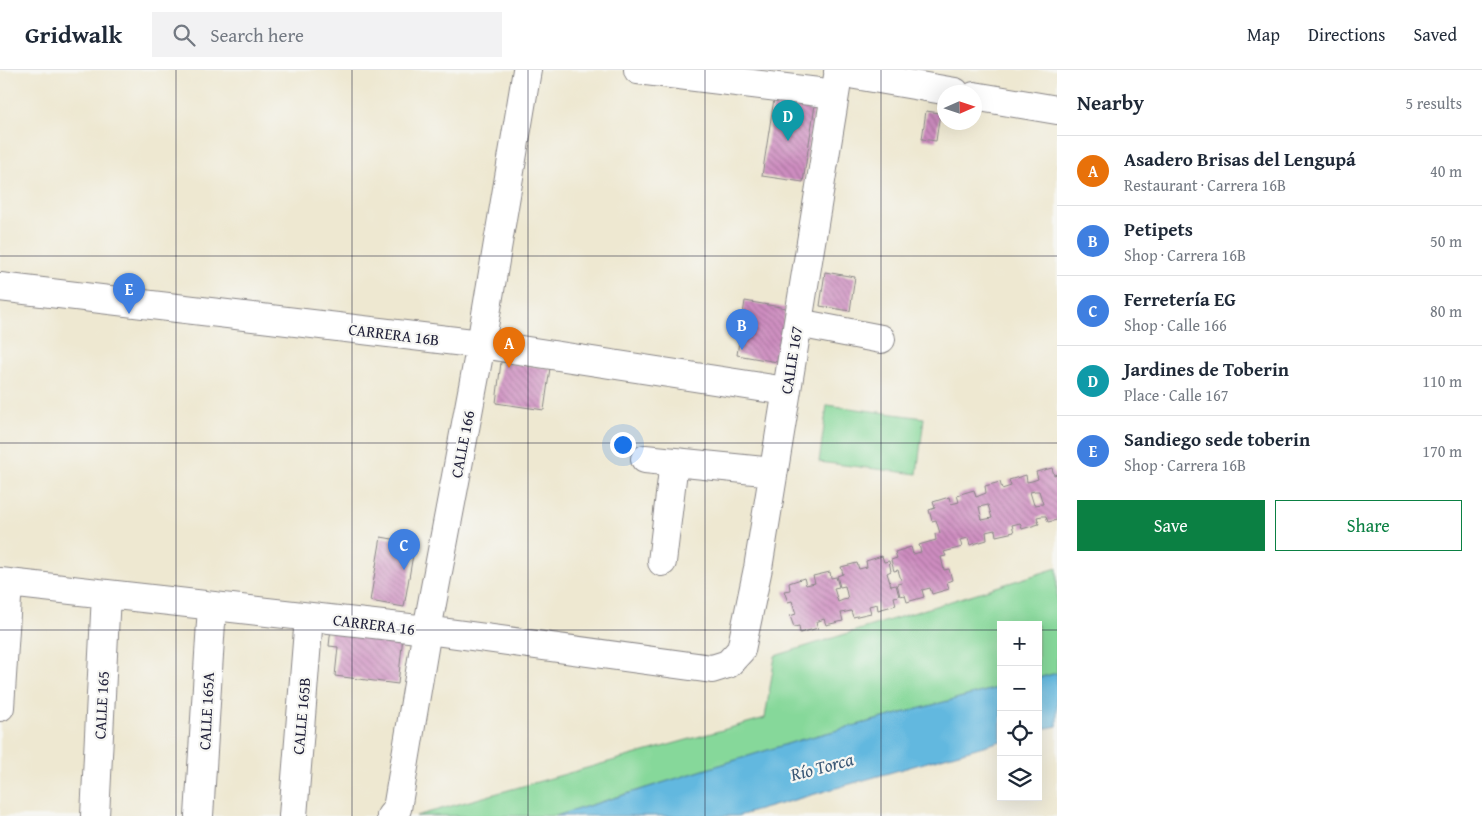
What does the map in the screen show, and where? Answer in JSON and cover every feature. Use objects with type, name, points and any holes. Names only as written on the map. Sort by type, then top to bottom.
[{"type":"street","name":"CALLE 166","points":[[391,816],[397,808],[427,630],[481,344],[527,70]]},
{"type":"street","points":[[638,70],[837,79],[937,90]]},
{"type":"street","name":"CALLE 167","points":[[741,650],[758,568],[837,79]]},
{"type":"street","points":[[982,97],[1057,110]]},
{"type":"street","name":"CARRERA 16B","points":[[0,287],[481,344],[786,391]]},
{"type":"street","points":[[798,323],[881,339]]},
{"type":"street","points":[[645,459],[773,472]]},
{"type":"street","points":[[662,562],[674,462]]},
{"type":"street","points":[[0,707],[4,583]]},
{"type":"street","name":"CARRERA 16","points":[[4,583],[427,630],[712,670],[728,664],[741,650]]},
{"type":"street","name":"CALLE 165","points":[[95,816],[106,594]]},
{"type":"street","name":"CALLE 165A","points":[[199,816],[212,606]]},
{"type":"street","name":"CALLE 165B","points":[[293,816],[309,617]]},
{"type":"green space","points":[[827,405],[924,418],[917,474],[819,462]]},
{"type":"green space","points":[[1057,568],[1057,673],[1042,677],[1042,621],[997,621],[997,688],[800,740],[556,816],[416,816],[765,718],[775,656]]},
{"type":"water","points":[[1057,673],[1057,726],[1042,729],[1042,711],[1042,677]]},
{"type":"water","name":"Río Torca","points":[[997,688],[997,742],[738,816],[556,816],[800,740]]},
{"type":"building","points":[[774,99],[815,105],[803,182],[762,176]]},
{"type":"building","points":[[926,111],[937,113],[936,141],[922,139]]},
{"type":"building","points":[[825,272],[855,277],[850,311],[820,306]]},
{"type":"building","points":[[745,301],[786,308],[777,362],[737,355]]},
{"type":"building","points":[[501,362],[550,368],[544,410],[496,403]]},
{"type":"building","points":[[1052,468],[1054,475],[1057,474],[1057,520],[1048,522],[1046,516],[1037,517],[1039,524],[1022,529],[1020,523],[1012,525],[1014,532],[996,536],[995,530],[986,532],[987,540],[970,545],[968,538],[960,540],[962,547],[944,552],[946,556],[941,557],[944,570],[949,569],[952,580],[947,582],[949,589],[932,594],[930,588],[922,590],[924,597],[907,602],[905,595],[900,596],[897,584],[902,583],[898,570],[894,571],[891,560],[897,558],[895,552],[911,547],[913,554],[921,552],[919,545],[936,540],[935,534],[940,533],[936,520],[932,521],[929,510],[935,508],[933,502],[949,497],[951,504],[959,502],[957,495],[974,490],[976,497],[986,493],[985,486],[1000,482],[1002,489],[1011,486],[1009,480],[1026,475],[1027,482],[1032,481],[1038,479],[1036,472]],"holes":[[[1039,491],[1043,504],[1034,505],[1030,492]],[[988,505],[992,518],[982,520],[979,507]]]},
{"type":"building","points":[[381,537],[415,543],[404,607],[370,601]]},
{"type":"building","points":[[882,556],[884,562],[889,561],[891,571],[887,573],[891,586],[896,585],[899,596],[894,597],[896,605],[878,610],[877,604],[869,606],[871,613],[853,617],[851,611],[841,613],[843,621],[826,625],[824,619],[816,622],[818,628],[800,633],[799,626],[794,627],[790,616],[796,614],[792,601],[788,602],[784,591],[790,590],[789,583],[804,578],[806,585],[815,583],[813,576],[830,572],[831,578],[836,577],[839,587],[834,588],[838,602],[848,599],[845,586],[840,587],[837,576],[843,574],[841,567],[857,563],[859,569],[867,567],[866,561]]},
{"type":"building","points":[[331,628],[403,636],[398,684],[335,676],[338,647],[329,646]]},
{"type":"place","name":"Jardines de Toberin","points":[[788,141]]},
{"type":"place","name":"Sandiego sede toberin","points":[[129,314]]},
{"type":"place","name":"Petipets","points":[[742,350]]},
{"type":"place","name":"Asadero Brisas del Lengupá","points":[[509,368]]},
{"type":"place","name":"Ferretería EG","points":[[404,570]]}]
